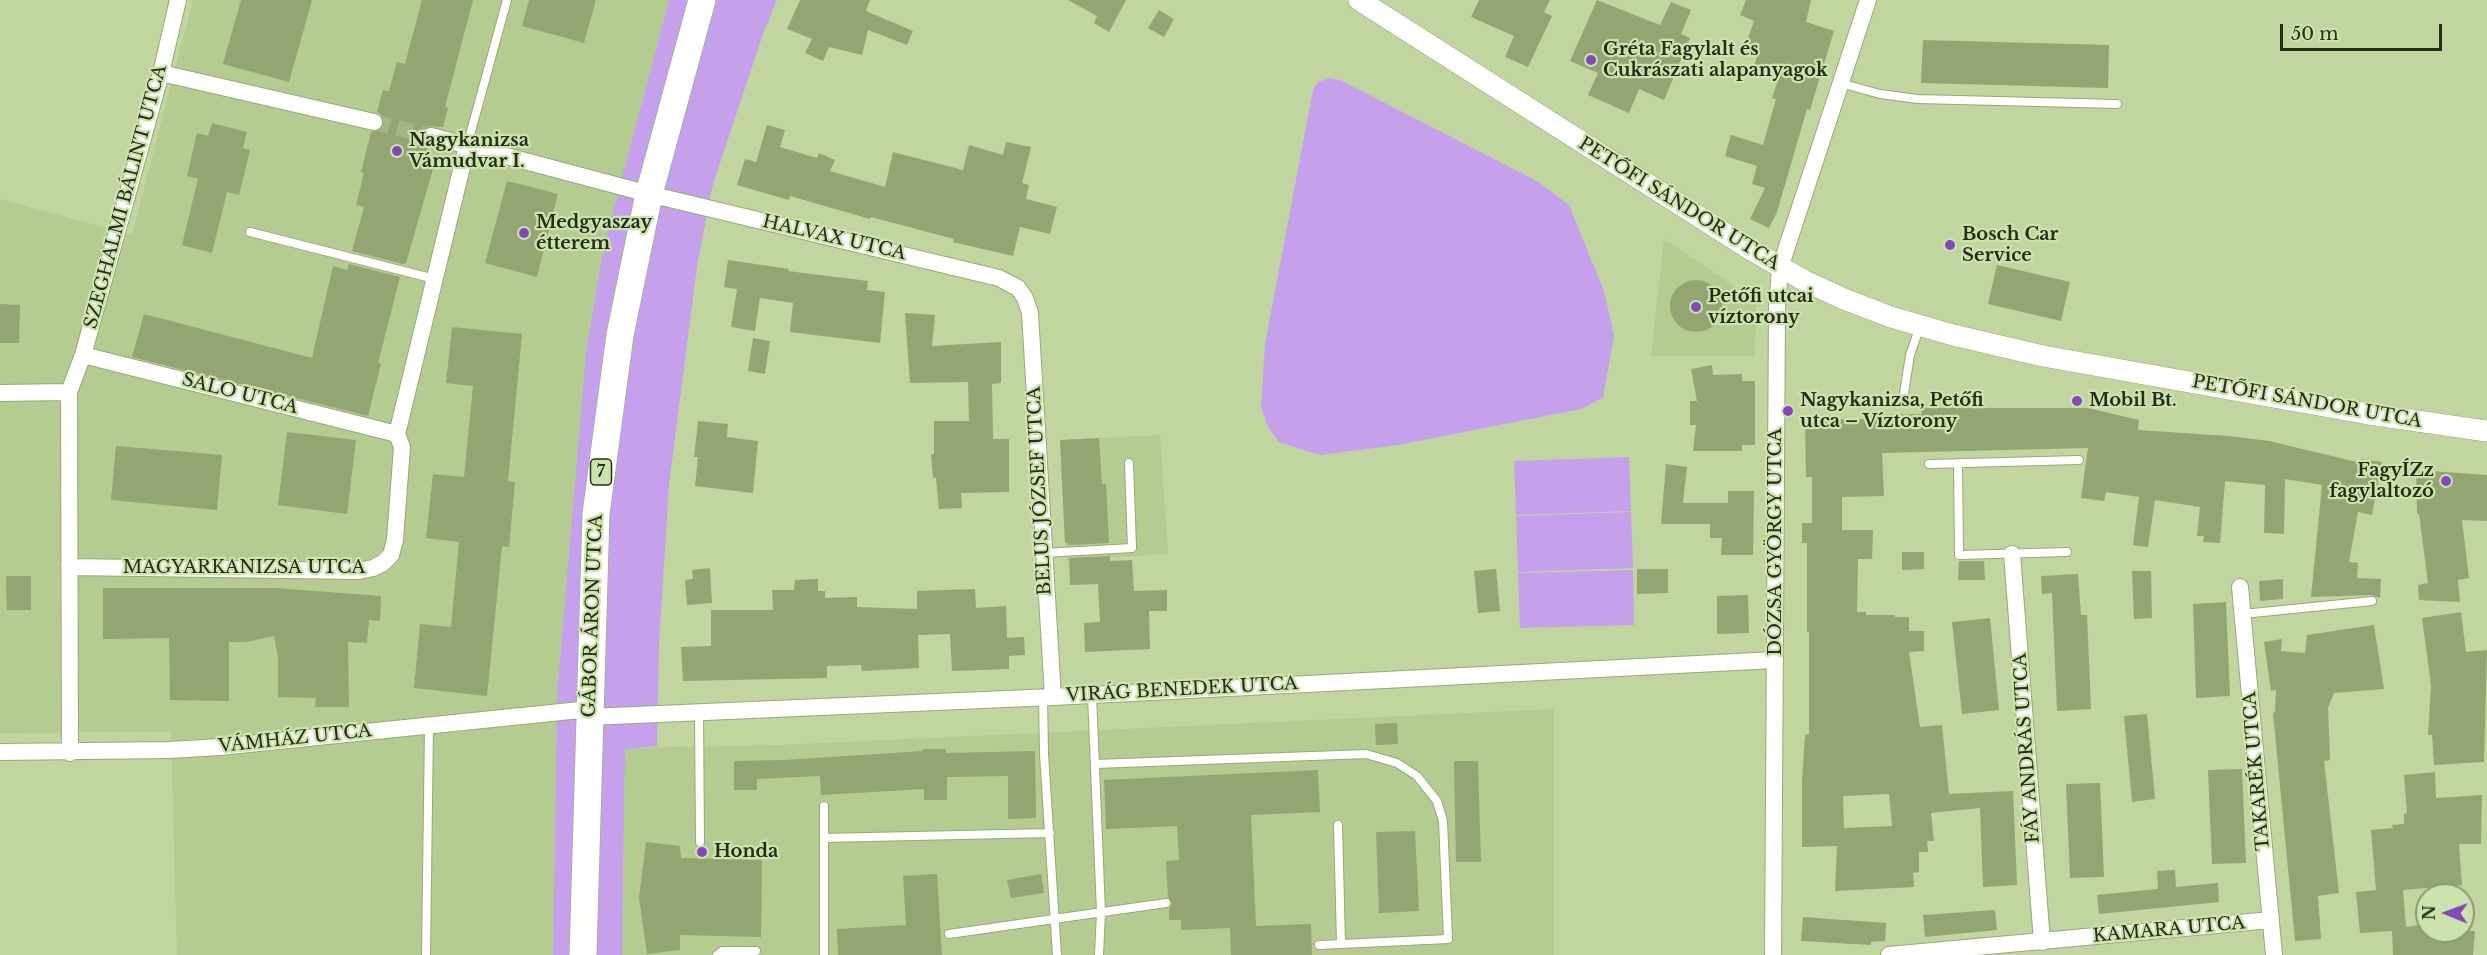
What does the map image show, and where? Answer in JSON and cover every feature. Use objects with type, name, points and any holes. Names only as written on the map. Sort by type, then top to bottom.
[{"type":"main road","name":"GÁBOR ÁRON UTCA","points":[[583,955],[596,514],[620,335],[649,194],[702,0]]},
{"type":"street","name":"SZEGHALMI BÁLINT UTCA","points":[[69,392],[83,355],[178,0]]},
{"type":"street","name":"PETŐFI SÁNDOR UTCA","points":[[1359,0],[1780,268],[1844,299],[1920,325],[2043,356],[2369,414],[2487,431]]},
{"type":"street","name":"DÓZSA GYÖRGY UTCA","points":[[1773,955],[1777,309],[1780,268],[1868,0]]},
{"type":"street","points":[[160,73],[374,122]]},
{"type":"street","name":"HALVAX UTCA","points":[[431,136],[649,194],[999,278],[1018,288]]},
{"type":"street","name":"MAGYARKANIZSA UTCA","points":[[69,567],[347,571],[373,568],[392,555],[402,447],[397,434],[467,146]]},
{"type":"street","name":"BELUS JÓZSEF UTCA","points":[[1018,288],[1025,298],[1030,313],[1048,697]]},
{"type":"street","name":"SALO UTCA","points":[[83,355],[397,434]]},
{"type":"street","points":[[0,393],[69,392],[70,753]]},
{"type":"street","name":"FÁY ANDRÁS UTCA","points":[[2012,554],[2042,942]]},
{"type":"street","name":"TAKARÉK UTCA","points":[[2240,587],[2274,955]]},
{"type":"street","name":"VIRÁG BENEDEK UTCA","points":[[590,713],[699,712],[1048,697],[1775,660]]},
{"type":"street","name":"VÁMHÁZ UTCA","points":[[0,752],[70,753],[220,747],[590,713]]},
{"type":"street","name":"KAMARA UTCA","points":[[1889,955],[2022,949],[2042,942],[2271,920]]},
{"type":"lane","points":[[467,146],[507,0]]},
{"type":"lane","points":[[1840,84],[1881,94],[1918,99],[2118,104]]},
{"type":"lane","points":[[250,232],[435,279]]},
{"type":"lane","points":[[1903,400],[1911,355],[1920,325]]},
{"type":"lane","points":[[1929,464],[2079,460]]},
{"type":"lane","points":[[1043,554],[1132,548],[1129,463]]},
{"type":"lane","points":[[1958,463],[1959,555],[2067,552]]},
{"type":"lane","points":[[2243,614],[2372,601]]},
{"type":"lane","points":[[1092,695],[1101,912],[1099,955]]},
{"type":"lane","points":[[1048,697],[1050,833],[1057,955]]},
{"type":"lane","points":[[699,712],[700,843]]},
{"type":"lane","points":[[426,955],[429,726]]},
{"type":"lane","points":[[1095,764],[1366,754],[1387,758],[1407,768],[1426,785],[1440,810],[1443,821],[1448,939],[1319,945]]},
{"type":"lane","points":[[824,806],[824,955]]},
{"type":"lane","points":[[1338,825],[1341,943]]},
{"type":"lane","points":[[824,838],[1050,833]]},
{"type":"lane","points":[[949,934],[1166,903]]},
{"type":"lane","points":[[717,955],[722,951],[756,951]]},
{"type":"shaded area","points":[[193,0],[669,0],[604,246],[586,351],[557,694],[553,955],[177,955],[171,732],[0,733],[0,199],[132,235]]},
{"type":"shaded area","points":[[669,0],[777,0],[763,34],[713,184],[697,266],[669,485],[659,645],[657,746],[625,749],[622,955],[553,955],[557,694],[586,351],[604,246]]},
{"type":"shaded area","points":[[1330,78],[1340,80],[1537,181],[1569,205],[1604,291],[1614,336],[1603,398],[1581,409],[1398,445],[1320,455],[1279,442],[1268,427],[1261,407],[1265,344],[1313,90],[1318,82]]},
{"type":"shaded area","points":[[1664,239],[1756,301],[1755,356],[1651,356]]},
{"type":"shaded area","points":[[1160,435],[1168,554],[1066,560],[1060,440]]},
{"type":"shaded area","points":[[1629,457],[1631,511],[1516,515],[1514,461]]},
{"type":"shaded area","points":[[1631,512],[1633,568],[1518,572],[1516,516]]},
{"type":"shaded area","points":[[1633,570],[1634,625],[1520,628],[1518,573]]},
{"type":"shaded area","points":[[1554,709],[1554,955],[622,955],[625,748],[779,745]]},
{"type":"building","points":[[241,0],[312,0],[289,82],[223,64]]},
{"type":"building","name":"Nagykanizsa Vámudvar I.","points":[[422,0],[473,0],[445,107],[448,108],[443,127],[429,126],[421,133],[421,139],[428,146],[423,166],[433,169],[406,263],[403,264],[352,251],[364,207],[356,205],[371,132],[381,130],[384,124],[382,115],[377,112],[383,90],[389,91],[397,62],[405,64]]},
{"type":"building","points":[[529,0],[596,0],[584,43],[522,26]]},
{"type":"building","points":[[800,0],[870,0],[866,11],[913,31],[907,45],[868,30],[862,55],[829,47],[823,61],[805,53],[812,39],[787,29]]},
{"type":"building","points":[[1068,0],[1126,0],[1109,32],[1094,23],[1097,16]]},
{"type":"building","points":[[1479,0],[1550,0],[1544,12],[1552,16],[1528,67],[1505,57],[1514,36],[1471,17]]},
{"type":"building","points":[[1597,0],[1660,25],[1671,2],[1691,10],[1681,34],[1690,38],[1664,100],[1639,89],[1629,113],[1588,95],[1598,73],[1570,61]]},
{"type":"building","points":[[1746,0],[1811,0],[1806,22],[1834,31],[1810,110],[1807,109],[1777,212],[1769,228],[1750,219],[1765,188],[1752,184],[1757,166],[1725,156],[1731,135],[1763,145],[1776,99],[1772,98],[1780,74],[1754,66],[1757,57],[1743,53],[1754,21],[1740,15]]},
{"type":"building","points":[[1159,10],[1174,19],[1164,37],[1148,28]]},
{"type":"building","points":[[1923,40],[2109,45],[2108,88],[1921,83]]},
{"type":"building","points":[[212,123],[247,132],[243,148],[250,150],[239,195],[227,192],[212,253],[182,245],[198,179],[187,176],[197,133],[208,136]]},
{"type":"building","points":[[767,125],[785,130],[780,147],[817,158],[819,153],[835,160],[830,171],[885,187],[893,152],[963,170],[969,145],[1003,155],[1006,142],[1031,147],[1022,183],[1029,185],[1026,199],[1057,207],[1050,234],[1020,227],[1013,256],[953,242],[954,239],[871,217],[870,219],[790,196],[789,200],[737,185],[745,159],[756,162]]},
{"type":"building","name":"Medgyaszay étterem","points":[[507,181],[558,194],[537,277],[485,263]]},
{"type":"building","points":[[728,260],[789,269],[788,271],[868,281],[867,290],[885,292],[880,343],[790,332],[793,303],[760,298],[755,331],[731,327],[737,289],[724,287]]},
{"type":"building","points":[[349,264],[400,277],[378,363],[381,364],[368,416],[132,357],[144,314],[312,358],[333,266],[347,270]]},
{"type":"building","points":[[1997,265],[2070,282],[2061,321],[1988,304]]},
{"type":"building","name":"Petőfi utcai víztorony","points":[[1691,280],[1701,280],[1710,284],[1718,292],[1722,306],[1718,320],[1710,328],[1701,332],[1691,332],[1682,328],[1674,320],[1670,311],[1670,301],[1674,292],[1682,284]]},
{"type":"building","points":[[0,304],[20,305],[19,343],[0,343]]},
{"type":"building","points":[[905,313],[935,315],[932,346],[1001,342],[1001,383],[992,384],[993,439],[1009,439],[1009,492],[961,493],[962,508],[939,509],[931,454],[934,454],[934,421],[969,421],[968,382],[910,383]]},
{"type":"building","points":[[452,327],[522,334],[508,481],[515,482],[509,547],[502,546],[487,696],[414,688],[420,624],[451,627],[459,542],[426,538],[433,474],[464,477],[473,386],[446,383]]},
{"type":"building","points":[[753,338],[770,341],[765,374],[748,371]]},
{"type":"building","points":[[1712,365],[1713,375],[1742,374],[1742,381],[1755,381],[1755,445],[1742,445],[1742,451],[1693,451],[1696,425],[1690,425],[1690,401],[1697,401],[1691,369]]},
{"type":"building","points":[[1921,408],[2088,408],[2139,420],[2138,430],[2269,441],[2361,463],[2362,459],[2382,462],[2372,515],[2358,512],[2349,562],[2358,563],[2357,578],[2381,579],[2380,598],[2371,595],[2311,597],[2322,485],[2285,479],[2284,534],[2264,533],[2265,485],[2225,481],[2220,543],[2203,542],[2204,536],[2197,536],[2200,507],[2155,500],[2148,547],[2133,545],[2139,497],[2106,492],[2104,501],[2081,498],[2088,448],[1882,453],[1884,496],[1842,497],[1842,530],[1873,530],[1872,559],[1858,559],[1857,612],[1866,612],[1866,615],[1909,617],[1909,631],[1924,631],[1924,651],[1909,652],[1920,727],[1942,725],[1949,794],[2013,791],[2017,885],[1983,887],[1980,808],[1931,813],[1934,841],[1927,841],[1928,852],[1919,852],[1919,872],[1913,873],[1914,887],[1835,891],[1837,846],[1802,847],[1802,782],[1805,735],[1809,734],[1809,632],[1807,632],[1807,543],[1802,543],[1802,523],[1812,523],[1812,477],[1806,477],[1805,420],[1870,419],[1869,415],[1922,414]],"holes":[[[1889,794],[1892,826],[1844,828],[1843,796]]]},
{"type":"building","points":[[698,421],[728,424],[727,437],[758,441],[753,493],[695,486],[698,457],[694,457]]},
{"type":"building","points":[[287,432],[356,440],[347,514],[278,505]]},
{"type":"building","points":[[1099,438],[1102,484],[1106,484],[1109,543],[1068,545],[1065,543],[1060,440]]},
{"type":"building","points":[[116,446],[222,455],[217,510],[111,500]]},
{"type":"building","points":[[1666,464],[1687,467],[1683,503],[1728,503],[1728,491],[1754,491],[1753,555],[1721,555],[1722,538],[1710,538],[1710,524],[1661,524]]},
{"type":"building","points":[[2416,470],[2487,475],[2487,521],[2462,520],[2469,578],[2458,580],[2460,602],[2419,600],[2418,585],[2428,583],[2419,514],[2417,514]]},
{"type":"building","points":[[1902,552],[1924,552],[1924,569],[1902,570]]},
{"type":"building","points":[[1110,556],[1110,561],[1132,560],[1134,591],[1167,590],[1167,611],[1149,611],[1150,649],[1085,652],[1084,623],[1100,622],[1098,584],[1070,585],[1069,558]]},
{"type":"building","points":[[1959,561],[1984,561],[1985,580],[1958,580]]},
{"type":"building","points":[[710,568],[712,603],[687,605],[685,580],[693,579],[692,570]]},
{"type":"building","points":[[1496,569],[1500,611],[1478,613],[1474,571]]},
{"type":"building","points":[[1637,569],[1668,569],[1668,593],[1637,594]]},
{"type":"building","points":[[2132,571],[2151,571],[2152,618],[2134,619]]},
{"type":"building","points":[[2078,574],[2081,615],[2087,615],[2091,709],[2057,711],[2052,593],[2042,594],[2041,576]]},
{"type":"building","points":[[6,576],[31,576],[31,610],[7,610]]},
{"type":"building","points":[[818,579],[818,591],[825,591],[825,598],[857,597],[857,607],[917,609],[917,591],[975,589],[976,608],[1006,606],[1007,638],[1024,637],[1025,655],[1009,656],[1009,669],[952,671],[950,634],[918,635],[919,668],[862,671],[861,665],[827,666],[827,678],[683,681],[681,647],[711,646],[711,610],[773,610],[772,590],[794,590],[795,580]]},
{"type":"building","points":[[2283,579],[2283,599],[2260,601],[2259,581]]},
{"type":"building","points":[[103,588],[274,588],[381,596],[380,621],[369,620],[367,643],[348,642],[349,707],[315,707],[316,698],[278,697],[278,657],[274,636],[246,642],[229,642],[229,701],[170,700],[169,638],[103,639]]},
{"type":"building","points":[[1748,595],[1749,633],[1717,634],[1717,596]]},
{"type":"building","points":[[2226,602],[2230,696],[2196,698],[2193,604]]},
{"type":"building","points":[[2461,612],[2466,652],[2487,650],[2484,762],[2434,765],[2432,735],[2428,735],[2431,685],[2422,618]]},
{"type":"building","points":[[1990,618],[1999,710],[1962,714],[1952,622]]},
{"type":"building","points":[[2374,625],[2384,689],[2334,693],[2328,708],[2330,760],[2324,761],[2339,893],[2318,896],[2321,939],[2295,941],[2273,713],[2275,712],[2276,690],[2271,691],[2264,642],[2282,639],[2281,651],[2305,653],[2307,635]]},
{"type":"building","points":[[2147,714],[2155,799],[2132,802],[2124,716]]},
{"type":"building","points":[[1397,723],[1398,744],[1376,745],[1375,724]]},
{"type":"building","points":[[923,749],[946,749],[946,753],[1035,751],[1036,818],[1008,819],[1008,776],[947,777],[947,800],[924,800],[924,789],[821,795],[820,776],[757,779],[757,790],[734,790],[734,761],[785,760],[923,751]]},
{"type":"building","points":[[1454,761],[1478,761],[1481,862],[1456,862]]},
{"type":"building","points":[[2242,769],[2246,863],[2212,864],[2208,770]]},
{"type":"building","points":[[1318,770],[1320,812],[1251,815],[1256,926],[1311,924],[1312,955],[1231,955],[1230,928],[1181,930],[1181,920],[1169,920],[1169,909],[1172,903],[1168,897],[1166,861],[1179,860],[1177,826],[1106,829],[1104,780]]},
{"type":"building","points":[[2435,772],[2436,798],[2482,795],[2481,844],[2459,844],[2462,883],[2415,883],[2415,889],[2403,890],[2406,927],[2415,926],[2415,943],[2474,943],[2473,955],[2393,955],[2392,931],[2360,933],[2356,892],[2376,890],[2371,830],[2393,828],[2392,825],[2404,824],[2404,814],[2407,813],[2404,775]]},
{"type":"building","points":[[2100,783],[2104,877],[2070,878],[2066,784]]},
{"type":"building","points":[[1415,831],[1419,911],[1379,913],[1376,832]]},
{"type":"building","points":[[646,842],[680,846],[681,858],[762,860],[761,937],[680,935],[680,950],[647,954],[639,898]]},
{"type":"building","points":[[2175,870],[2176,887],[2218,883],[2219,902],[2099,914],[2097,895],[2158,889],[2157,871]]},
{"type":"building","points":[[937,874],[942,955],[838,955],[837,929],[906,925],[903,876]]},
{"type":"building","points":[[1041,874],[1044,893],[1011,898],[1007,880]]},
{"type":"building","points":[[1995,910],[1997,930],[1925,937],[1923,915]]},
{"type":"building","points":[[1803,917],[1886,923],[1885,941],[1871,942],[1871,945],[1801,941]]},
{"type":"tunnel","points":[[374,122],[431,136]]},
{"type":"place","name":"Gréta Fagylalt és Cukrászati alapanyagok","points":[[1591,60]]},
{"type":"place","name":"Nagykanizsa Vámudvar I.","points":[[397,151]]},
{"type":"place","name":"Medgyaszay étterem","points":[[524,233]]},
{"type":"place","name":"Bosch Car Service","points":[[1950,245]]},
{"type":"place","name":"Petőfi utcai víztorony","points":[[1696,307]]},
{"type":"place","name":"Mobil Bt.","points":[[2077,401]]},
{"type":"place","name":"Nagykanizsa, Petőfi utca – Víztorony","points":[[1788,411]]},
{"type":"place","name":"FagyÍZz fagylaltozó","points":[[2446,481]]},
{"type":"place","name":"Honda","points":[[702,852]]}]
